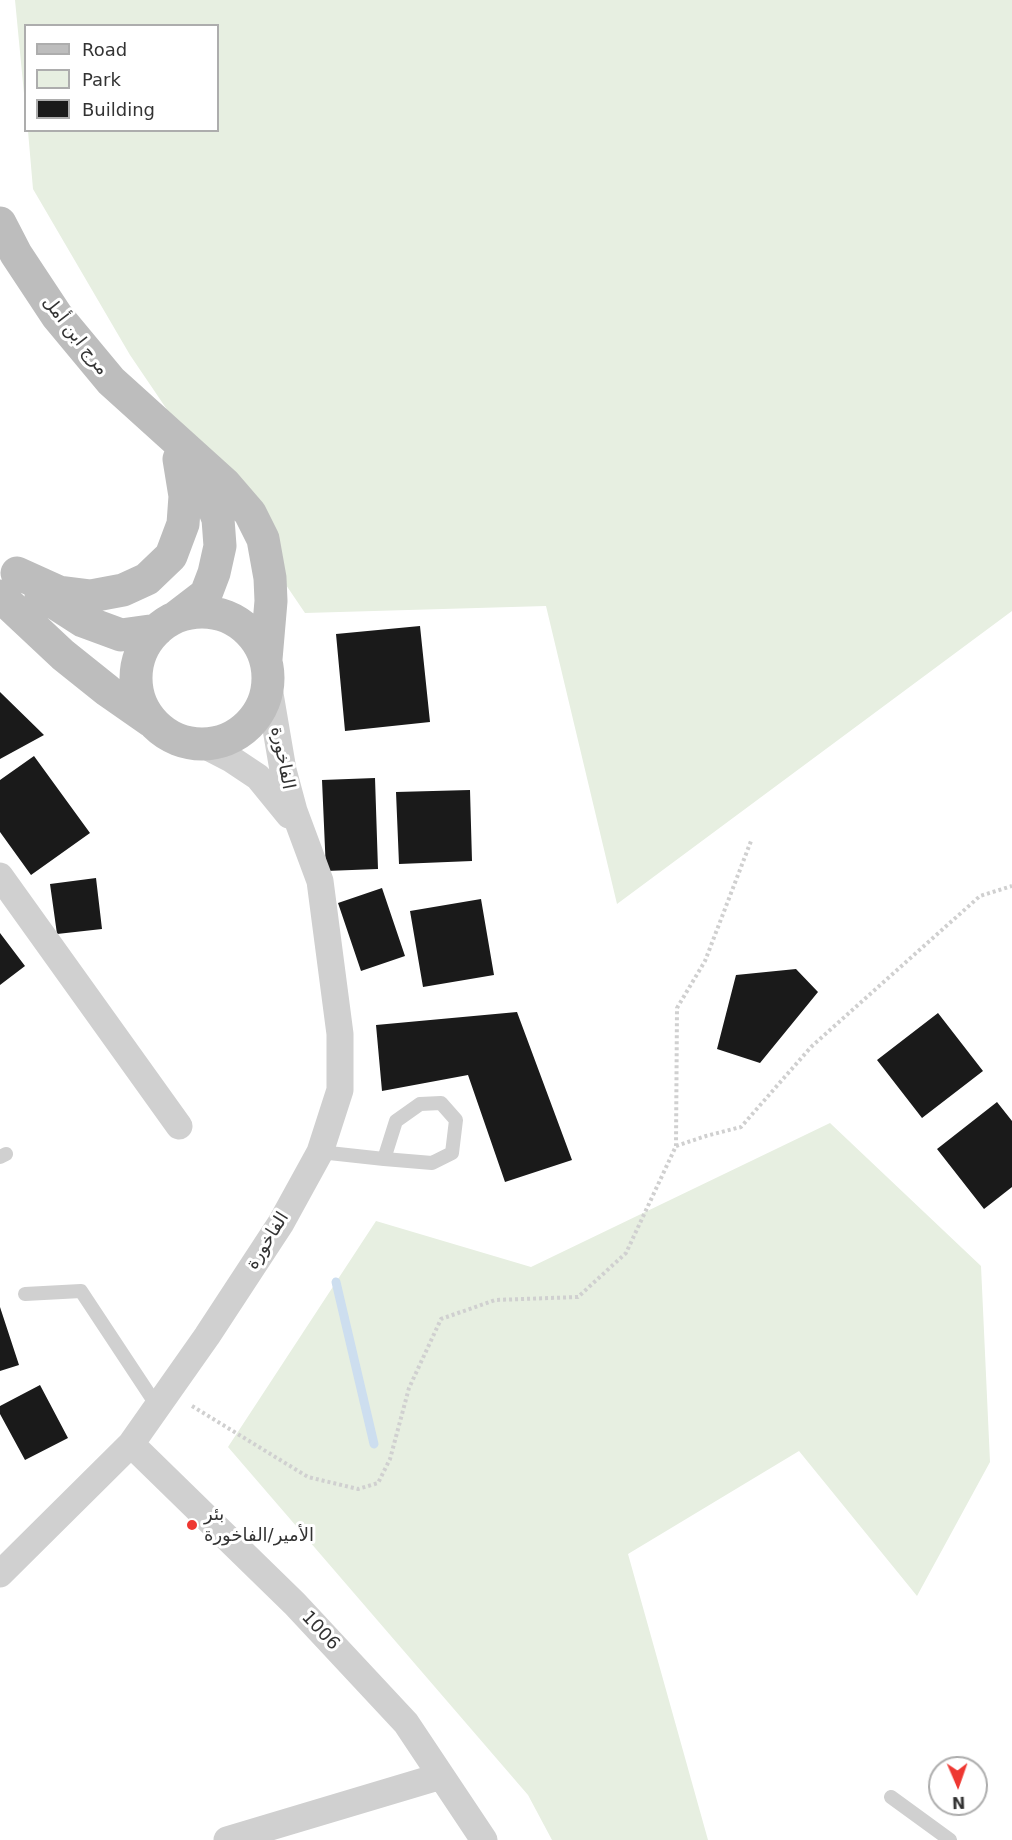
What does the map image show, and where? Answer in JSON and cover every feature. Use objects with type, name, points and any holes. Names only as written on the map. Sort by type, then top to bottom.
[{"type":"street","name":"مرج ابن أمل","points":[[0,223],[16,254],[57,316],[111,381],[174,446],[209,496],[218,519],[220,546],[206,594],[166,624],[121,635],[83,621],[35,590],[6,576]]},
{"type":"street","name":"مرج ابن أمل","points":[[174,446],[225,484],[250,513],[263,539],[270,578],[271,601],[267,671]]},
{"type":"street","points":[[6,576],[59,592],[91,596],[123,590],[147,579],[171,556],[183,524],[185,496],[174,446]]},
{"type":"street","points":[[6,576],[63,655],[168,735],[191,743],[213,743],[235,735],[253,721],[264,701],[267,671],[255,638],[238,623],[222,615],[198,612],[166,624],[140,656],[136,678],[140,700],[151,721]]},
{"type":"street","name":"الفاخورة","points":[[0,1574],[130,1444],[163,1399],[281,1222],[320,1152],[340,1090],[340,1034],[320,881],[294,811],[283,770],[267,671]]},
{"type":"street","name":"الفاخورة","points":[[200,743],[231,759],[258,777],[279,801],[302,834]]},
{"type":"street","points":[[0,876],[179,1126]]},
{"type":"street","name":"1006","points":[[130,1444],[296,1604],[406,1724],[484,1840]]},
{"type":"street","points":[[227,1840],[441,1776]]},
{"type":"lane","points":[[320,1152],[384,1159],[432,1163],[452,1153],[456,1120],[441,1103],[420,1104],[396,1121],[384,1159]]},
{"type":"lane","points":[[25,1294],[81,1291],[163,1399]]},
{"type":"lane","points":[[891,1797],[950,1840]]},
{"type":"path","points":[[163,1399],[308,1477],[358,1489],[378,1483],[390,1459],[409,1388],[441,1319],[495,1300],[578,1297],[627,1253],[676,1146],[677,1008],[705,961],[751,841]]},
{"type":"path","points":[[676,1146],[741,1127],[811,1047],[980,896],[1012,886]]},
{"type":"green space","points":[[15,0],[1012,0],[1012,611],[617,904],[546,606],[305,613],[130,355],[33,189],[28,132],[219,132],[219,24],[24,24],[24,94]]},
{"type":"green space","points":[[830,1123],[981,1266],[990,1462],[917,1596],[799,1451],[628,1554],[708,1840],[552,1840],[528,1795],[228,1447],[376,1221],[531,1267]]},
{"type":"building","points":[[420,626],[430,722],[345,731],[336,634]]},
{"type":"building","points":[[0,692],[44,735],[0,759]]},
{"type":"building","points":[[34,756],[90,833],[31,875],[0,832],[0,780]]},
{"type":"building","points":[[375,778],[378,869],[326,871],[322,780]]},
{"type":"building","points":[[470,790],[472,861],[399,864],[396,792]]},
{"type":"building","points":[[96,878],[102,929],[57,934],[50,884]]},
{"type":"building","points":[[382,888],[405,956],[361,971],[338,903]]},
{"type":"building","points":[[481,899],[494,975],[423,987],[410,911]]},
{"type":"building","points":[[0,933],[25,966],[0,985]]},
{"type":"building","points":[[796,969],[818,992],[760,1063],[717,1049],[736,975]]},
{"type":"building","points":[[517,1012],[572,1160],[505,1182],[468,1075],[382,1091],[376,1025]]},
{"type":"building","points":[[938,1013],[983,1071],[922,1118],[877,1060]]},
{"type":"building","points":[[997,1102],[1012,1121],[1012,1187],[984,1209],[937,1149]]},
{"type":"building","points":[[0,1307],[19,1365],[0,1371]]},
{"type":"building","points":[[40,1385],[68,1438],[25,1460],[0,1414],[0,1406]]},
{"type":"waterway","points":[[336,1282],[374,1444]]},
{"type":"place","name":"بئر الأمير/الفاخورة","points":[[192,1525]]}]
